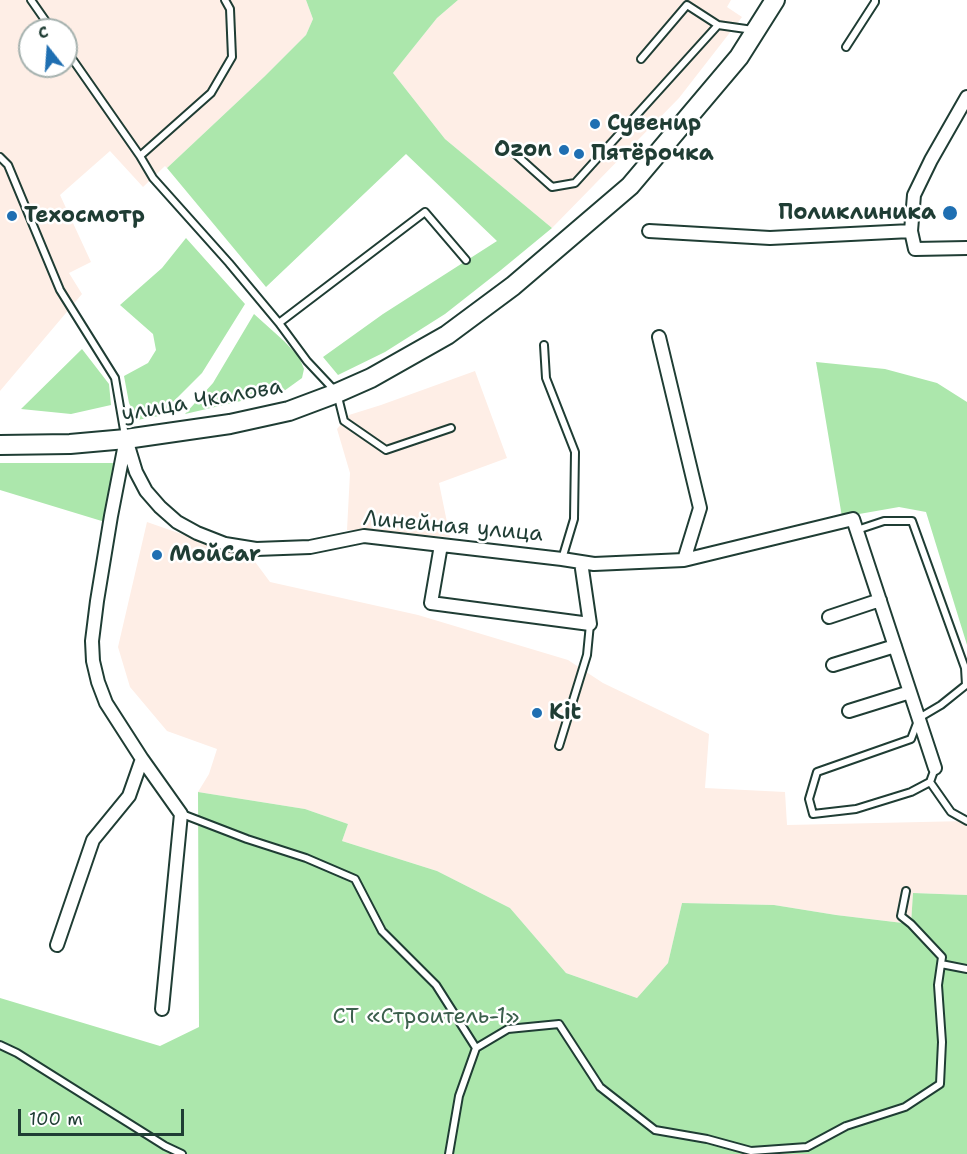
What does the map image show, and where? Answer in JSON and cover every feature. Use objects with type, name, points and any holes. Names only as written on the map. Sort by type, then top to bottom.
[{"type":"main road","name":"улица Чкалова","points":[[0,446],[70,444],[126,439],[230,424],[289,411],[371,378],[447,335],[513,286],[630,186],[739,57],[775,0]]},
{"type":"street","points":[[967,97],[914,195],[911,231],[915,249],[967,248]]},
{"type":"street","points":[[649,231],[770,238],[911,231]]},
{"type":"street","points":[[659,337],[700,508],[684,560]]},
{"type":"street","points":[[126,439],[97,601],[92,641],[93,661],[106,703],[181,814],[162,1008]]},
{"type":"street","name":"Линейная улица","points":[[126,439],[136,472],[146,491],[177,522],[225,544],[256,549],[310,546],[364,536],[594,564],[684,560],[854,519],[857,530]]},
{"type":"street","points":[[857,530],[935,768]]},
{"type":"street","points":[[441,545],[431,603],[590,624],[581,562]]},
{"type":"street","points":[[829,616],[880,600]]},
{"type":"street","points":[[833,665],[895,646]]},
{"type":"street","points":[[849,711],[910,692]]},
{"type":"street","points":[[57,945],[93,840],[129,796],[142,759]]},
{"type":"lane","points":[[31,0],[44,18]]},
{"type":"lane","points":[[140,156],[211,93],[232,57],[230,9],[225,0]]},
{"type":"lane","points":[[846,47],[875,0]]},
{"type":"lane","points":[[641,59],[687,5],[718,25],[756,31]]},
{"type":"lane","points":[[513,152],[552,187],[575,183],[718,25]]},
{"type":"lane","points":[[78,67],[153,178],[229,263],[307,361],[337,393],[344,421],[386,450],[451,428]]},
{"type":"lane","points":[[0,156],[8,165],[60,290],[115,378],[126,439]]},
{"type":"lane","points":[[279,323],[425,212],[466,260]]},
{"type":"lane","points":[[544,345],[546,378],[575,452],[574,519],[562,559]]},
{"type":"lane","points":[[857,530],[884,521],[912,521],[965,668],[966,685],[919,718],[911,739],[817,772],[809,799],[813,814],[856,809],[911,792],[930,782],[935,768]]},
{"type":"lane","points":[[559,746],[587,655],[590,624]]},
{"type":"lane","points":[[930,782],[951,812],[967,821]]},
{"type":"lane","points":[[181,814],[306,858],[355,879],[382,931],[436,985],[476,1048]]},
{"type":"lane","points":[[449,1154],[459,1096],[476,1048],[508,1029],[559,1024],[600,1087],[656,1130],[707,1139],[751,1151],[807,1147],[846,1126],[905,1107],[940,1084],[942,1042],[938,985],[942,957],[902,916],[906,891]]},
{"type":"lane","points":[[941,964],[967,969]]},
{"type":"lane","points":[[0,1045],[17,1053],[165,1146],[182,1154]]},
{"type":"shaded area","points":[[0,0],[306,0],[313,19],[306,35],[167,168],[165,166],[143,187],[110,151],[60,195],[91,262],[69,273],[82,294],[0,391]]},
{"type":"shaded area","points":[[458,0],[731,0],[727,7],[742,17],[679,98],[552,228],[445,139],[393,73],[437,18]]},
{"type":"shaded area","points":[[475,371],[507,458],[439,483],[450,537],[347,530],[350,473],[337,429],[349,415]]},
{"type":"shaded area","points":[[147,522],[253,559],[270,582],[418,615],[568,660],[603,683],[709,734],[705,788],[785,792],[787,825],[967,821],[967,895],[913,893],[911,924],[774,905],[682,903],[668,963],[637,998],[566,973],[510,908],[437,871],[342,841],[348,824],[305,809],[198,792],[209,774],[217,749],[167,731],[130,687],[118,647]]},
{"type":"green space","points":[[306,0],[458,0],[437,18],[393,73],[445,139],[552,228],[445,314],[385,352],[338,375],[323,357],[383,314],[497,241],[406,154],[266,287],[167,168],[306,35],[313,19]]},
{"type":"green space","points":[[186,238],[245,304],[202,373],[159,416],[137,420],[129,403],[124,376],[148,363],[156,350],[153,334],[120,305],[162,268]]},
{"type":"green space","points":[[254,314],[299,357],[304,369],[302,378],[284,391],[185,414],[213,383]]},
{"type":"green space","points":[[82,349],[109,384],[111,405],[71,414],[21,409]]},
{"type":"green space","points":[[816,362],[885,369],[937,383],[967,402],[967,645],[926,512],[899,507],[842,517]]},
{"type":"green space","points":[[0,463],[115,463],[105,522],[0,490]]},
{"type":"green space","name":"СТ «Строитель-1»","points":[[198,792],[305,809],[348,824],[342,841],[437,871],[510,908],[566,973],[637,998],[668,963],[682,903],[774,905],[911,924],[913,893],[967,895],[967,1154],[0,1154],[0,998],[160,1046],[199,1027]]},
{"type":"place","name":"Сувенир","points":[[595,124]]},
{"type":"place","name":"Ozon","points":[[564,150]]},
{"type":"place","name":"Пятёрочка","points":[[579,154]]},
{"type":"place","name":"Поликлиника","points":[[950,213]]},
{"type":"place","name":"Техосмотр","points":[[12,216]]},
{"type":"place","name":"МойCar","points":[[157,555]]},
{"type":"place","name":"Kit","points":[[537,713]]}]
